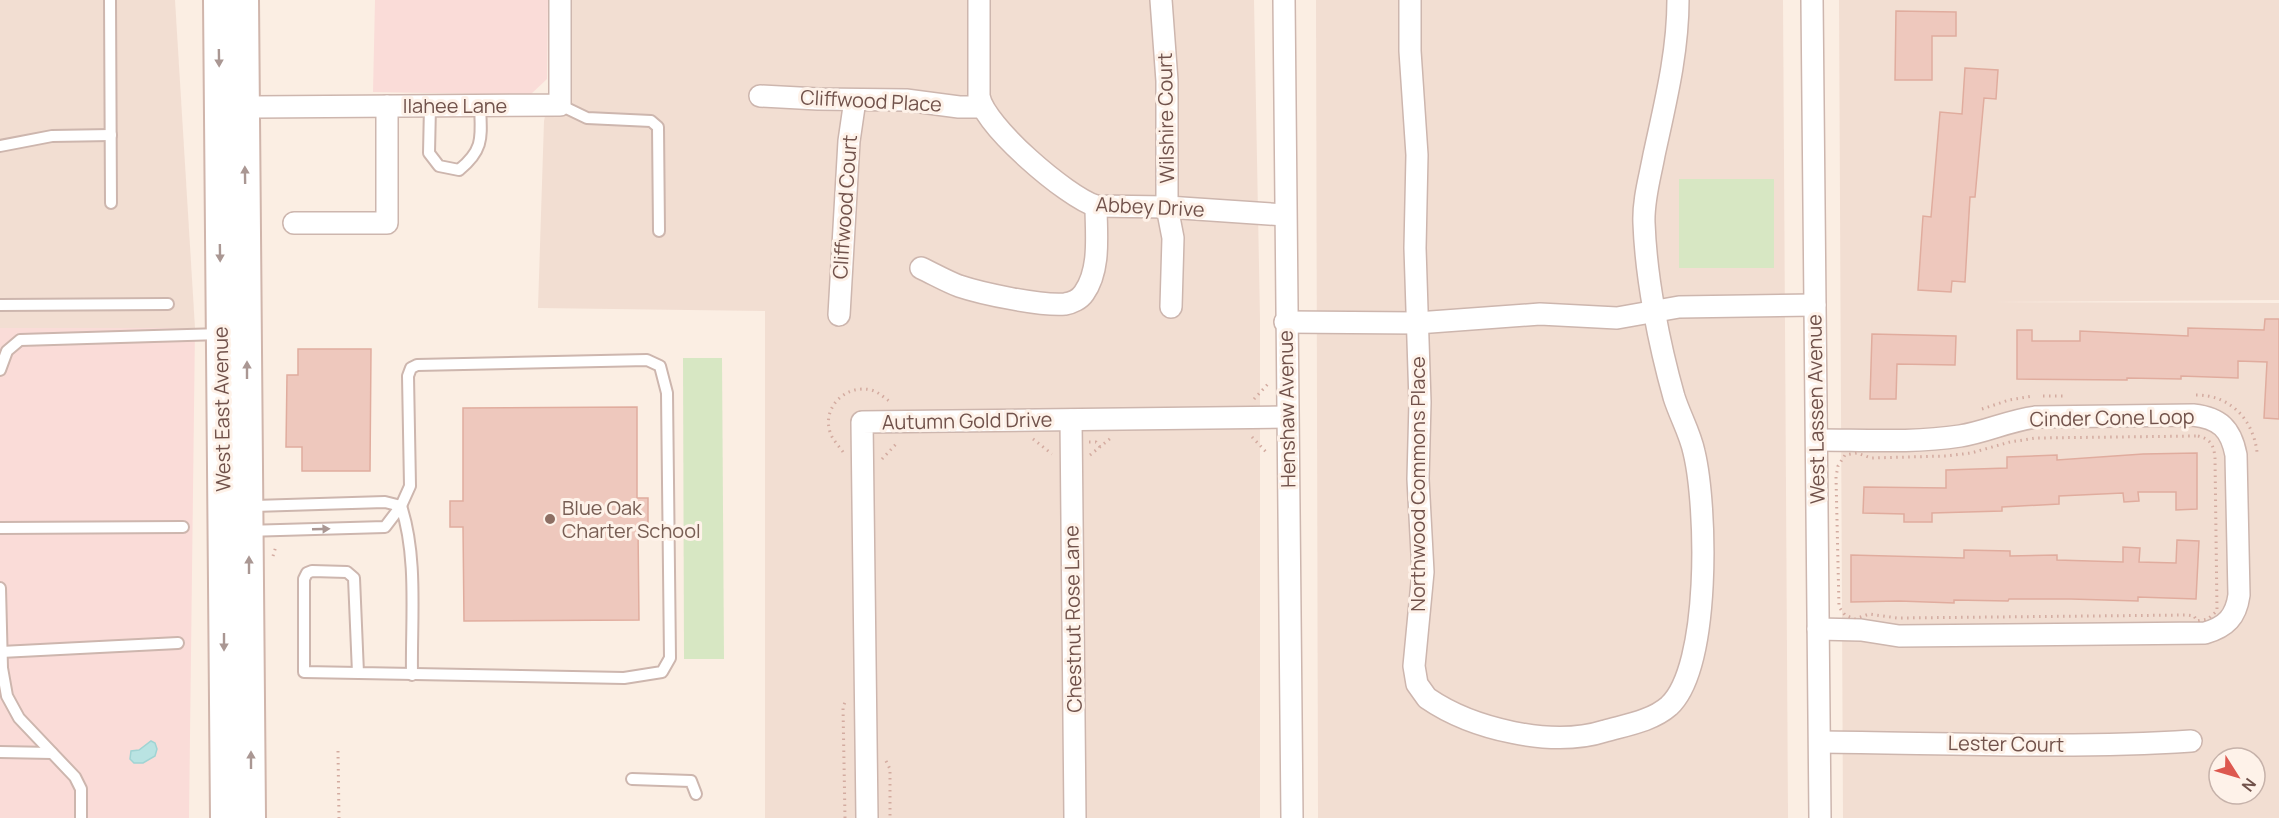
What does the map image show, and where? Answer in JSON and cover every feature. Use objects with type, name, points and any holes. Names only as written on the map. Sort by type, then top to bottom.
[{"type":"main road","name":"West East Avenue","points":[[218,0],[221,334],[238,519],[251,818]]},
{"type":"main road","name":"West East Avenue","points":[[225,818],[238,519],[245,107],[244,0]]},
{"type":"street","points":[[560,0],[561,105]]},
{"type":"street","points":[[979,0],[979,96],[982,107]]},
{"type":"street","name":"Wilshire Court","points":[[1161,0],[1167,81],[1167,207],[1173,238],[1171,307]]},
{"type":"street","name":"Henshaw Avenue","points":[[1284,0],[1292,818]]},
{"type":"street","name":"Northwood Commons Place","points":[[1410,0],[1410,51],[1417,155],[1415,248],[1420,402],[1418,488],[1423,572],[1414,666],[1418,684],[1421,692],[1433,702],[1480,724],[1535,735],[1580,737],[1651,717],[1669,705],[1683,686],[1701,607],[1702,557],[1697,467],[1691,441],[1673,393],[1655,310],[1644,234],[1644,206],[1675,50],[1678,0]]},
{"type":"street","name":"West Lassen Avenue","points":[[1812,0],[1820,818]]},
{"type":"street","name":"Cliffwood Place","points":[[760,96],[906,100],[959,107],[982,107]]},
{"type":"street","name":"Cliffwood Court","points":[[838,315],[849,141],[855,100]]},
{"type":"street","name":"Ilahee Lane","points":[[245,107],[561,105]]},
{"type":"street","points":[[294,223],[387,223],[387,106]]},
{"type":"street","name":"Abbey Drive","points":[[982,107],[1011,141],[1057,184],[1076,198],[1096,206],[1167,207],[1285,215]]},
{"type":"street","points":[[921,268],[969,289],[1041,302],[1071,303],[1083,294],[1091,276],[1096,253],[1096,206]]},
{"type":"street","points":[[1286,321],[1417,323],[1521,315],[1617,318],[1679,307],[1815,305]]},
{"type":"street","name":"Cinder Cone Loop","points":[[1817,440],[1945,438],[1968,435],[2014,420],[2036,417],[2193,415],[2213,419],[2229,432],[2234,441],[2239,595],[2237,606],[2226,624],[2211,625]]},
{"type":"street","name":"Autumn Gold Drive","points":[[867,818],[862,422],[1287,417]]},
{"type":"street","name":"Chestnut Rose Lane","points":[[1071,420],[1076,818]]},
{"type":"street","points":[[1818,629],[1861,630],[1899,636],[2169,634],[2205,633],[2211,625]]},
{"type":"street","name":"Lester Court","points":[[1820,742],[2136,745],[2191,741]]},
{"type":"lane","points":[[110,0],[111,203]]},
{"type":"lane","points":[[430,106],[429,153],[439,166],[459,170],[473,158],[481,139],[480,105]]},
{"type":"lane","points":[[561,105],[587,118],[651,121],[658,126],[659,231]]},
{"type":"lane","points":[[0,146],[52,136],[111,135]]},
{"type":"lane","points":[[0,305],[168,304]]},
{"type":"lane","points":[[0,370],[7,351],[20,340],[221,334]]},
{"type":"lane","points":[[238,519],[385,526],[401,506],[410,486],[408,376],[411,368],[417,365],[647,360],[660,366],[667,393],[670,658],[662,672],[624,678],[358,674],[304,672],[304,579],[307,573],[312,571],[347,572],[354,578],[358,674]]},
{"type":"lane","points":[[238,519],[385,502],[401,506]]},
{"type":"lane","points":[[401,506],[407,523],[411,556],[412,675]]},
{"type":"lane","points":[[0,528],[183,526]]},
{"type":"lane","points":[[0,588],[2,668],[7,696],[19,718],[75,777],[81,789],[81,818]]},
{"type":"lane","points":[[2,652],[178,643]]},
{"type":"lane","points":[[0,752],[52,753]]},
{"type":"lane","points":[[632,779],[691,781],[696,794]]},
{"type":"path","points":[[2188,394],[2217,398],[2237,410],[2251,429],[2257,453]]},
{"type":"path","points":[[1975,412],[2017,398],[2066,396]]},
{"type":"path","points":[[1252,437],[1270,455]]},
{"type":"path","points":[[2203,437],[2212,444],[2215,458],[2217,611],[2211,625],[2187,615],[1897,618],[1869,614],[1859,619],[1852,618],[1841,611],[1837,602],[1836,477],[1838,466],[1845,455],[1854,453],[1871,458],[1947,456],[1971,453],[2028,438],[2203,437]]},
{"type":"path","points":[[1089,460],[1090,455],[1110,438],[1117,438]]},
{"type":"path","points":[[1033,439],[1053,455],[1053,462]]},
{"type":"path","points":[[881,464],[882,459],[899,441],[904,440]]},
{"type":"path","points":[[338,751],[339,818]]},
{"type":"path","points":[[884,758],[890,769],[890,818]]},
{"type":"shaded area","points":[[0,0],[175,0],[195,328],[0,328]]},
{"type":"shaded area","points":[[375,0],[548,0],[547,79],[530,95],[373,92]]},
{"type":"shaded area","points":[[567,0],[1254,0],[1260,319],[1260,818],[765,818],[765,311],[538,308],[544,121],[565,27]]},
{"type":"shaded area","points":[[1316,0],[1783,0],[1788,818],[1318,818]]},
{"type":"shaded area","points":[[1839,0],[2279,0],[2279,300],[1992,302],[2279,303],[2279,818],[1843,818]]},
{"type":"shaded area","points":[[0,328],[195,328],[189,818],[0,818]]},
{"type":"green space","points":[[1679,179],[1774,179],[1774,268],[1679,268]]},
{"type":"green space","points":[[683,358],[722,358],[724,659],[684,659]]},
{"type":"water","points":[[151,741],[155,743],[157,749],[155,756],[143,763],[134,763],[130,759],[131,751],[139,750]]},
{"type":"building","points":[[1896,11],[1956,12],[1956,36],[1932,36],[1932,80],[1895,80]]},
{"type":"building","points":[[1965,68],[1998,70],[1996,99],[1984,98],[1975,197],[1970,197],[1965,282],[1952,281],[1951,292],[1918,290],[1923,216],[1931,217],[1940,112],[1962,114]]},
{"type":"building","points":[[2265,319],[2279,319],[2279,419],[2264,418],[2267,362],[2238,361],[2238,378],[2181,376],[2181,379],[2127,378],[2127,380],[2017,379],[2017,330],[2032,330],[2032,341],[2080,341],[2080,331],[2188,336],[2188,328],[2264,330]]},
{"type":"building","points":[[1872,334],[1956,336],[1955,365],[1897,364],[1896,399],[1870,399]]},
{"type":"building","points":[[298,349],[371,349],[370,471],[302,471],[302,447],[286,447],[287,375],[298,375]]},
{"type":"building","points":[[637,407],[637,498],[648,498],[648,527],[638,528],[639,620],[464,621],[463,527],[450,527],[450,501],[463,501],[463,408]]},
{"type":"building","points":[[2197,453],[2197,509],[2176,510],[2176,492],[2138,492],[2139,501],[2124,502],[2123,493],[2059,496],[2059,504],[2002,507],[2002,511],[1932,513],[1932,522],[1904,522],[1904,514],[1863,513],[1864,487],[1946,488],[1946,470],[2007,468],[2007,457],[2057,455],[2057,460]]},
{"type":"building","points":[[2177,540],[2199,541],[2196,599],[2138,597],[2138,601],[2009,599],[2008,601],[1954,600],[1954,603],[1851,602],[1851,555],[1964,558],[1964,550],[2010,551],[2010,556],[2057,555],[2057,560],[2123,562],[2123,547],[2140,548],[2139,562],[2176,563]]},
{"type":"place","name":"Blue Oak Charter School","points":[[550,519]]}]
